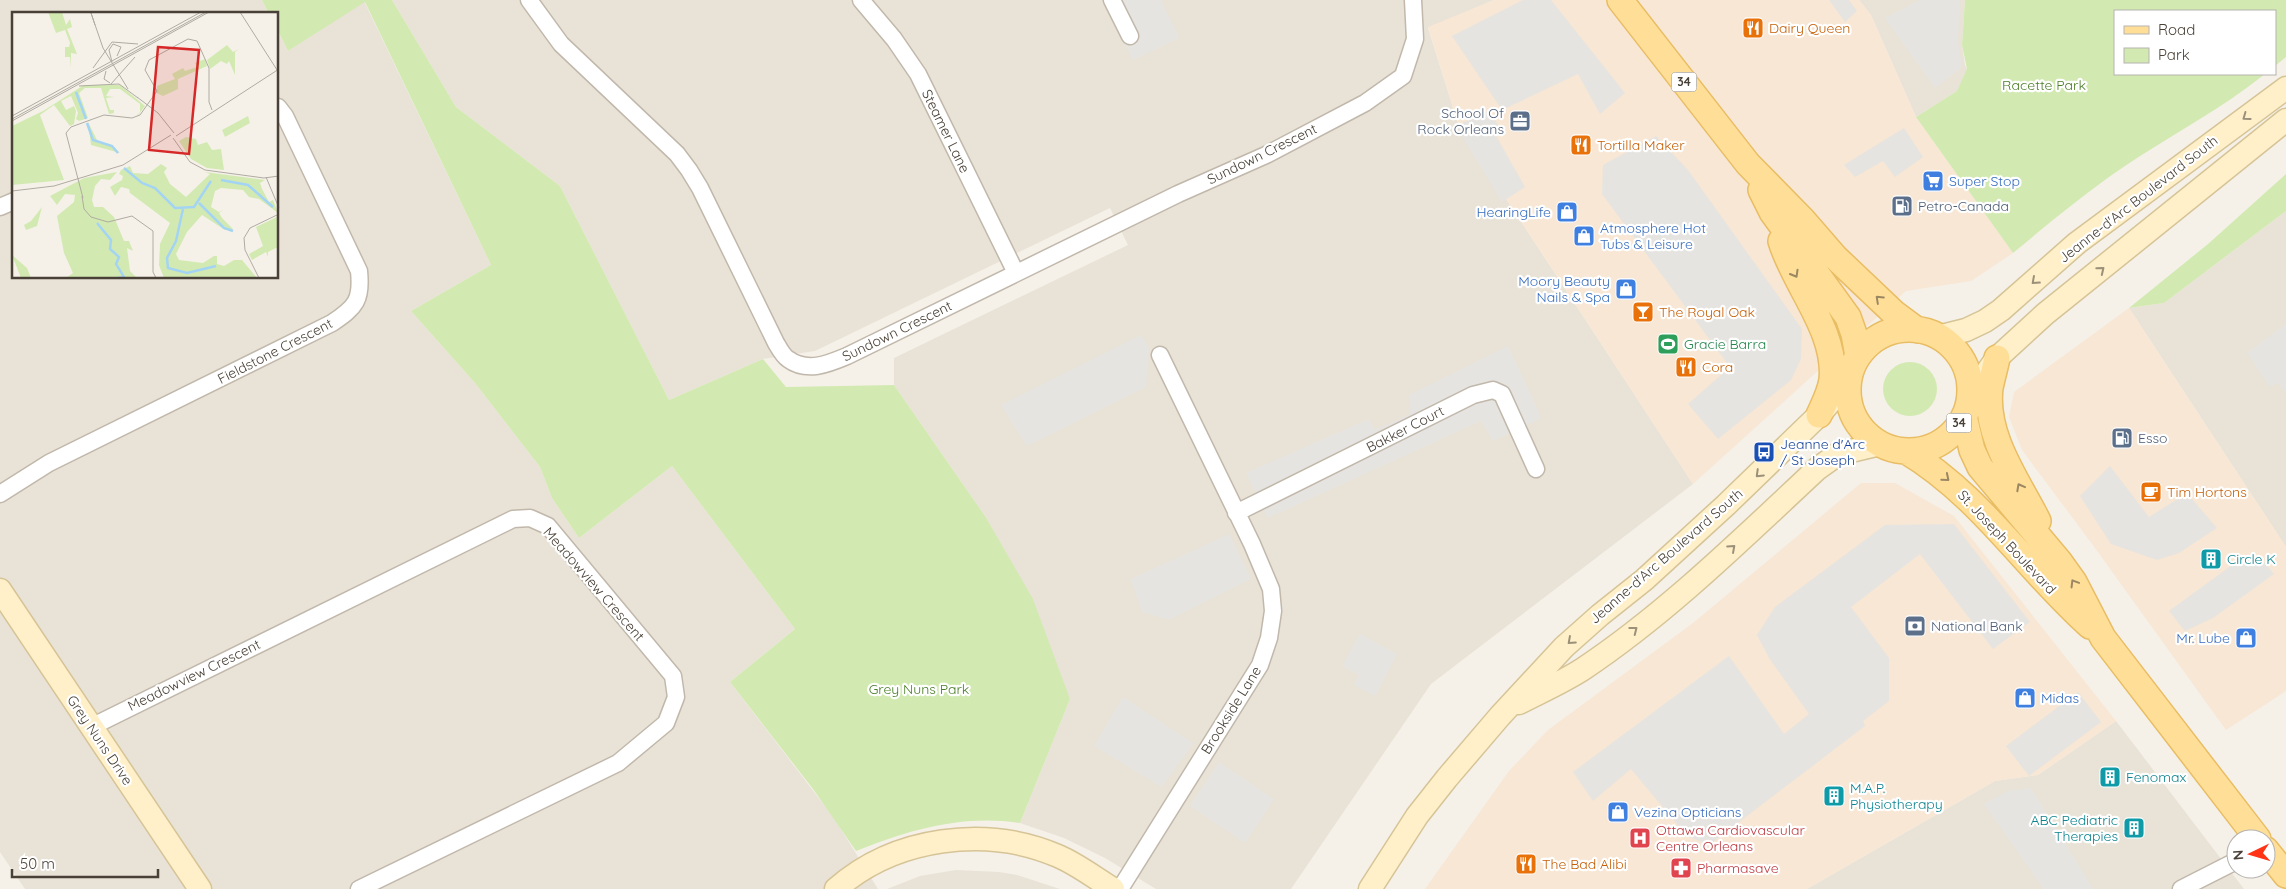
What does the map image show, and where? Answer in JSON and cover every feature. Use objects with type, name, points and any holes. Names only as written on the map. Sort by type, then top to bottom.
[{"type":"main road","name":"34","points":[[1620,0],[1748,164],[1802,219],[1835,257],[1894,313],[1928,333],[1952,348],[1963,362],[1969,379],[1967,406],[1954,431],[1940,442],[1924,449],[1906,451],[1892,449],[1880,444],[1865,432],[1854,417],[1848,399],[1849,380],[1858,356],[1869,344],[1884,334],[1900,330],[1928,333]]},
{"type":"main road","name":"Jeanne-d'Arc Boulevard South","points":[[1928,333],[1966,330],[1985,321],[2001,310],[2077,243],[2286,88]]},
{"type":"main road","points":[[1967,406],[1997,358],[2044,314],[2286,120]]},
{"type":"main road","name":"34","points":[[1748,164],[1772,212],[1848,317],[1854,334],[1858,356]]},
{"type":"main road","points":[[1772,212],[1786,260],[1814,310],[1830,355],[1832,378],[1829,394],[1819,416]]},
{"type":"main road","points":[[1997,358],[1990,390],[1992,416],[1997,437],[2004,456],[2059,561]]},
{"type":"main road","name":"Jeanne-d'Arc Boulevard South","points":[[1370,889],[1417,816],[1504,711],[1564,648],[1651,574],[1819,416],[1849,380]]},
{"type":"main road","name":"St. Joseph Boulevard","points":[[1967,406],[1970,443],[1980,467],[2059,561],[2074,582],[2103,638]]},
{"type":"main road","name":"Jeanne-d'Arc Boulevard South","points":[[1504,711],[1582,670],[1636,629],[1696,580],[1817,469],[1838,454],[1880,444]]},
{"type":"main road","name":"St. Joseph Boulevard","points":[[1906,451],[1932,466],[1956,486],[2059,598],[2103,638],[2250,829]]},
{"type":"main road","name":"Grey Nuns Drive","points":[[0,590],[200,889]]},
{"type":"main road","points":[[836,889],[860,872],[901,852],[922,844],[968,838],[1012,843],[1058,856],[1113,889]]},
{"type":"main road","points":[[2276,862],[2286,875]]},
{"type":"street","name":"Sundown Crescent","points":[[529,0],[561,44],[677,154],[700,188],[776,343],[788,359],[805,366],[818,366],[832,362],[1178,194],[1266,155],[1365,103],[1403,76],[1415,39],[1413,0]]},
{"type":"street","name":"Steamer Lane","points":[[861,0],[894,39],[918,74],[1016,273]]},
{"type":"street","points":[[1112,0],[1130,36]]},
{"type":"street","name":"Fieldstone Crescent","points":[[0,494],[49,463],[332,323],[350,311],[358,300],[361,288],[359,271],[285,116],[279,108]]},
{"type":"street","points":[[0,207],[12,201]]},
{"type":"street","name":"Brookside Lane","points":[[1120,889],[1260,665],[1269,638],[1272,611],[1271,589],[1252,544],[1160,355]]},
{"type":"street","name":"Bakker Court","points":[[1236,513],[1472,395],[1493,390],[1502,394],[1536,470]]},
{"type":"street","name":"Meadowview Crescent","points":[[91,727],[513,519],[530,518],[548,526],[673,676],[676,697],[666,723],[618,762],[359,889]]},
{"type":"street","points":[[2181,889],[2226,866]]},
{"type":"shaded area","points":[[0,0],[262,0],[268,12],[12,12],[12,279],[279,279],[279,33],[288,51],[364,1],[491,265],[411,311],[475,383],[540,467],[552,498],[579,538],[672,466],[795,629],[730,682],[834,818],[878,889],[25,889],[0,852]]},
{"type":"shaded area","points":[[392,0],[1494,0],[1428,28],[1459,127],[1693,484],[1431,684],[1291,889],[1156,889],[1105,858],[1064,838],[1020,823],[1070,699],[985,516],[894,385],[894,358],[1128,245],[1110,208],[815,351],[763,359],[669,400],[560,186],[456,107]]},
{"type":"shaded area","points":[[1111,0],[1161,0],[1179,38],[1133,60],[1105,3]]},
{"type":"shaded area","points":[[1494,0],[1859,0],[1871,15],[1916,117],[2013,253],[1971,281],[1906,291],[1693,484],[1459,127],[1428,27]]},
{"type":"shaded area","points":[[1523,0],[1551,0],[1625,93],[1600,114],[1578,74],[1502,110],[1452,36]]},
{"type":"shaded area","points":[[1829,0],[1849,0],[1857,11],[1845,22]]},
{"type":"shaded area","points":[[1859,0],[1965,0],[1962,45],[1965,65],[1973,81],[1916,117],[1871,15]]},
{"type":"shaded area","points":[[1920,0],[1960,0],[1958,41],[1962,67],[1935,88],[1885,18]]},
{"type":"shaded area","points":[[1490,110],[1500,129],[1495,134],[1525,187],[1502,202],[1456,126]]},
{"type":"shaded area","points":[[1904,128],[1923,157],[1895,177],[1883,161],[1855,177],[1844,165]]},
{"type":"shaded area","points":[[1656,136],[1688,170],[1802,329],[1801,359],[1791,380],[1718,439],[1688,404],[1730,367],[1602,194],[1603,165]]},
{"type":"shaded area","points":[[2286,211],[2286,547],[2129,308],[2164,303]]},
{"type":"shaded area","points":[[2129,308],[2286,547],[2286,691],[2226,730],[2022,450],[2009,417],[2014,392]]},
{"type":"shaded area","points":[[2286,324],[2286,393],[2278,383],[2270,387],[2247,353]]},
{"type":"shaded area","points":[[1141,335],[1149,348],[1146,387],[1027,446],[1001,405]]},
{"type":"shaded area","points":[[1508,346],[1538,410],[1540,419],[1493,441],[1481,421],[1268,518],[1246,473],[1369,419],[1375,430],[1410,414],[1409,395]]},
{"type":"shaded area","points":[[2110,466],[2149,517],[2187,493],[2217,528],[2179,553],[2157,560],[2111,544],[2080,496]]},
{"type":"shaded area","points":[[1861,483],[1895,483],[1954,516],[2116,721],[2038,775],[1995,781],[1807,889],[1425,889],[1509,771],[1548,730],[1693,623]]},
{"type":"shaded area","points":[[1954,524],[2030,622],[1993,649],[1920,554],[1851,607],[1889,658],[1889,701],[1863,721],[1865,726],[1709,845],[1687,836],[1631,769],[1593,801],[1573,772],[1729,656],[1784,734],[1809,714],[1769,658],[1757,635],[1775,607],[1885,525]]},
{"type":"shaded area","points":[[1229,534],[1251,579],[1169,620],[1142,612],[1131,579]]},
{"type":"shaded area","points":[[2261,558],[2274,574],[2213,618],[2185,631],[2169,611],[2239,560]]},
{"type":"shaded area","points":[[1360,634],[1397,654],[1375,696],[1354,685],[1359,675],[1342,666]]},
{"type":"shaded area","points":[[2078,692],[2101,722],[2029,776],[2006,746]]},
{"type":"shaded area","points":[[1123,697],[1193,743],[1162,787],[1094,746]]},
{"type":"shaded area","points":[[2116,721],[2226,865],[2226,879],[2236,879],[2244,889],[1807,889],[1995,781],[2038,775]]},
{"type":"shaded area","points":[[1219,762],[1274,799],[1245,843],[1190,806]]},
{"type":"shaded area","points":[[2031,788],[2093,889],[2044,889],[1984,804],[2008,791]]},
{"type":"shaded area","points":[[956,870],[999,872],[1017,875],[1060,889],[887,889],[920,876]]},
{"type":"green space","name":"Grey Nuns Park","points":[[262,0],[392,0],[456,107],[560,186],[669,400],[763,359],[786,387],[894,385],[985,516],[1033,599],[1070,699],[1020,823],[999,821],[957,822],[896,836],[856,851],[813,789],[730,682],[795,629],[672,466],[579,538],[552,498],[540,467],[475,383],[411,311],[491,265],[365,2],[288,51],[279,33],[279,12],[268,12]]},
{"type":"green space","name":"Racette Park","points":[[1965,0],[2286,0],[2286,57],[2276,65],[2276,10],[2114,10],[2114,75],[2264,75],[2212,111],[2108,178],[2066,209],[2013,253],[1916,117],[1957,91],[1967,69],[1962,45]]},
{"type":"green space","points":[[2286,174],[2286,211],[2164,303],[2129,308],[2208,244]]},
{"type":"green space","points":[[1910,362],[1920,364],[1929,370],[1935,379],[1937,389],[1935,399],[1929,408],[1920,414],[1910,416],[1900,414],[1891,408],[1885,399],[1883,389],[1885,379],[1891,370],[1900,364]]},
{"type":"place","name":"Dairy Queen","points":[[1753,28]]},
{"type":"place","name":"School Of Rock Orleans","points":[[1520,121]]},
{"type":"place","name":"Tortilla Maker","points":[[1581,145]]},
{"type":"place","name":"Super Stop","points":[[1933,181]]},
{"type":"place","name":"Petro-Canada","points":[[1902,206]]},
{"type":"place","name":"HearingLife","points":[[1567,212]]},
{"type":"place","name":"Atmosphere Hot Tubs & Leisure","points":[[1584,236]]},
{"type":"place","name":"Moory Beauty Nails & Spa","points":[[1626,289]]},
{"type":"place","name":"The Royal Oak","points":[[1643,312]]},
{"type":"place","name":"Gracie Barra","points":[[1668,344]]},
{"type":"place","name":"Cora","points":[[1686,367]]},
{"type":"place","name":"Esso","points":[[2122,438]]},
{"type":"place","name":"Jeanne d'Arc / St Joseph","points":[[1764,452]]},
{"type":"place","name":"Tim Hortons","points":[[2151,492]]},
{"type":"place","name":"Circle K","points":[[2211,559]]},
{"type":"place","name":"National Bank","points":[[1915,626]]},
{"type":"place","name":"Mr. Lube","points":[[2246,638]]},
{"type":"place","name":"Midas","points":[[2025,698]]},
{"type":"place","name":"Fenomax","points":[[2110,777]]},
{"type":"place","name":"M.A.P. Physiotherapy","points":[[1834,796]]},
{"type":"place","name":"Vezina Opticians","points":[[1618,812]]},
{"type":"place","name":"ABC Pediatric Therapies","points":[[2134,828]]},
{"type":"place","name":"Ottawa Cardiovascular Centre Orleans","points":[[1640,838]]},
{"type":"place","name":"The Bad Alibi","points":[[1526,864]]},
{"type":"place","name":"Pharmasave","points":[[1681,868]]}]
